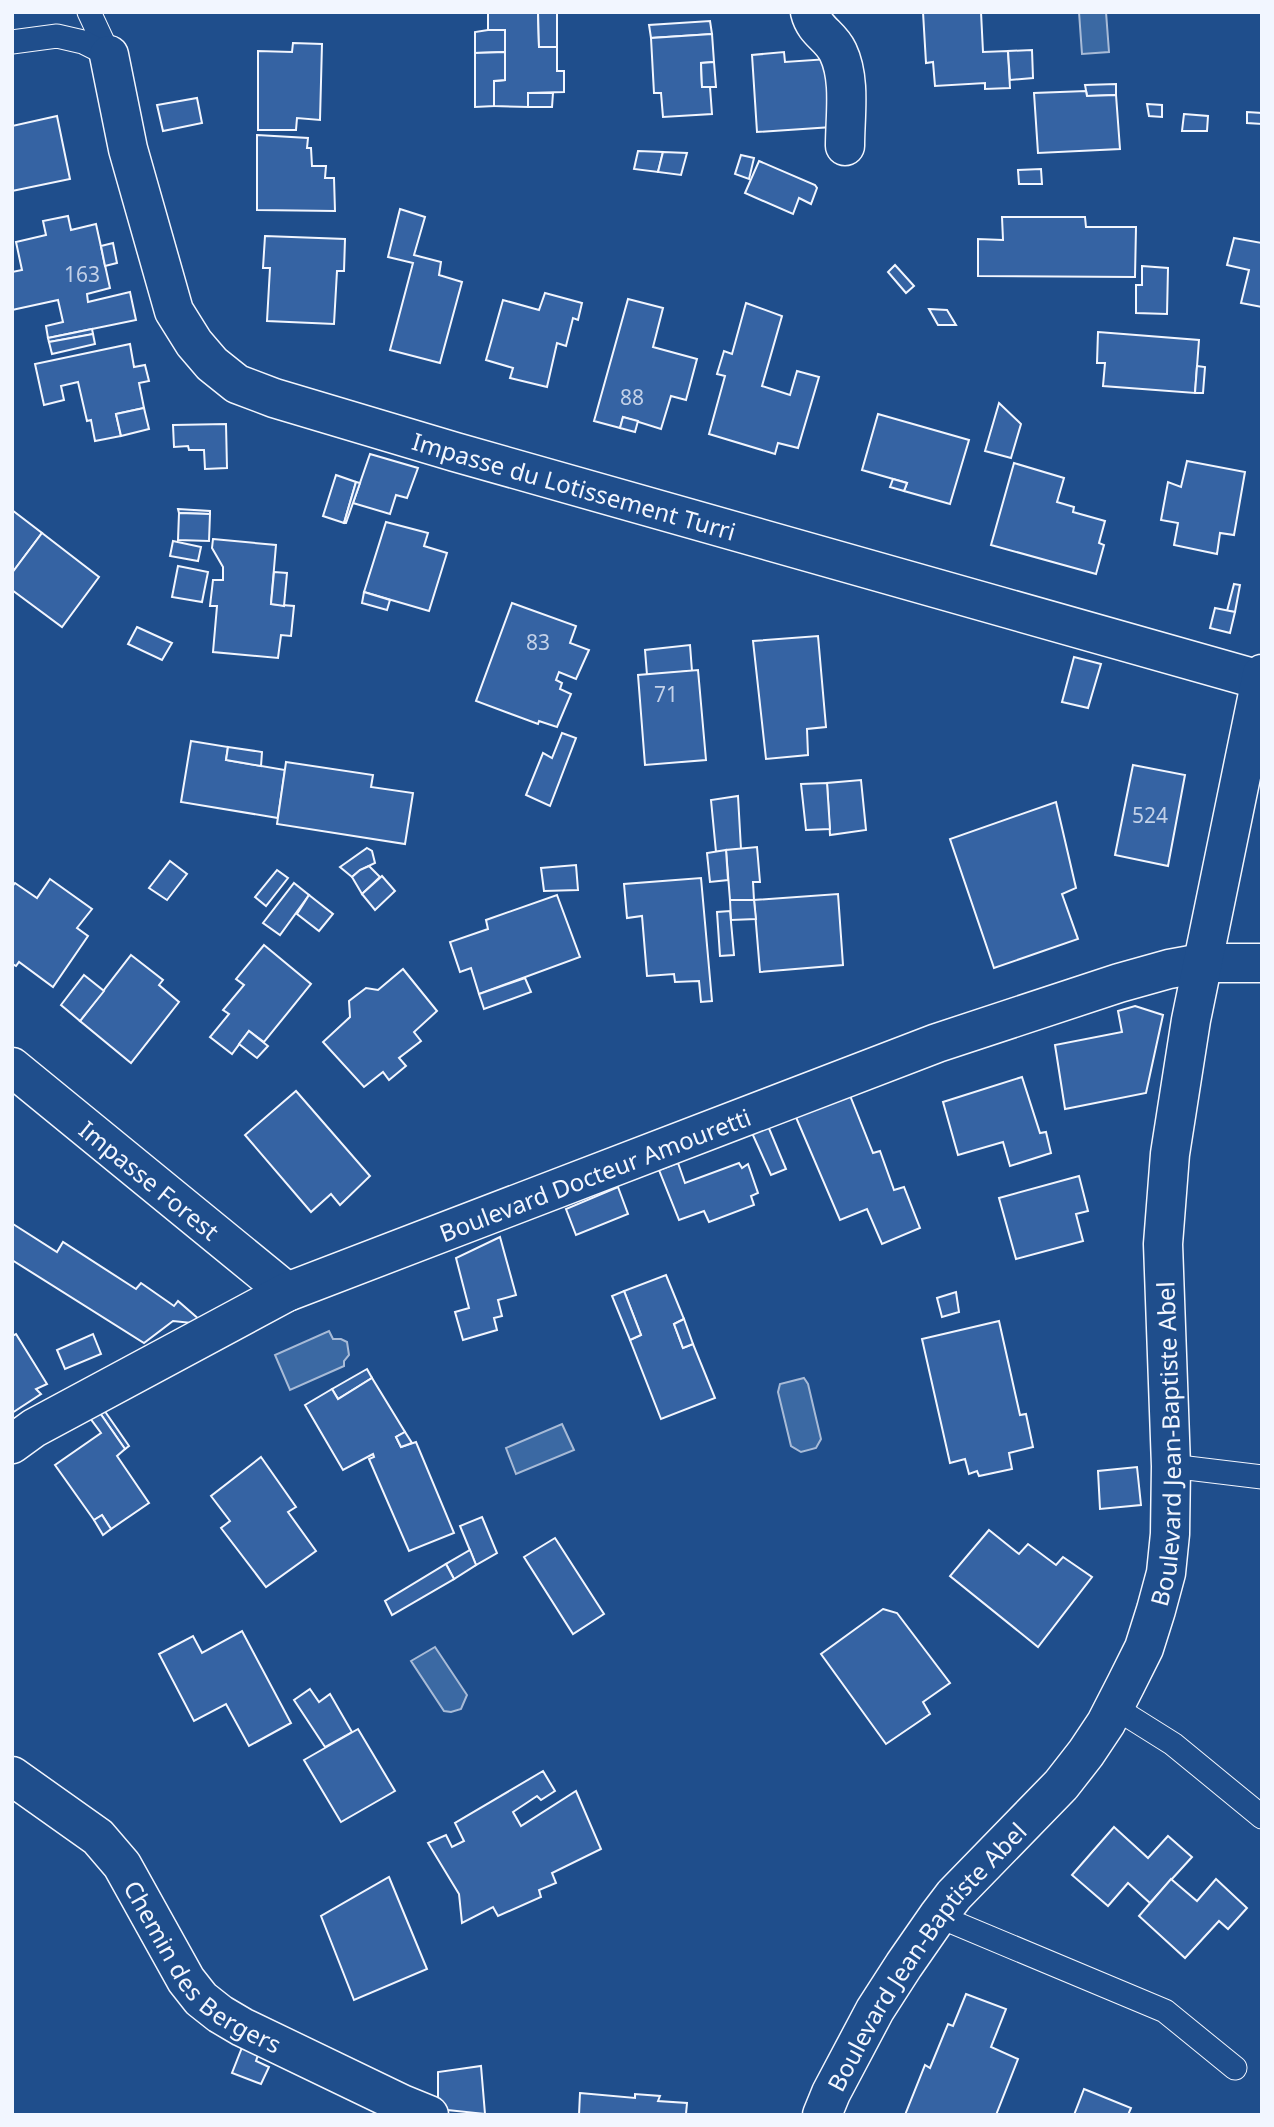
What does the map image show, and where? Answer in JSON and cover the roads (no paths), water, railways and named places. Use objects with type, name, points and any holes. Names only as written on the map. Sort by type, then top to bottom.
[{"type":"street","points":[[810,12],[817,29],[832,42],[845,69],[845,146]]},
{"type":"street","name":"Impasse du Lotissement Turri","points":[[109,55],[128,149],[174,311],[194,344],[212,364],[237,384],[274,398],[455,452],[1261,677]]},
{"type":"street","name":"Boulevard Jean-Baptiste Abel","points":[[822,2115],[875,2010],[938,1916],[954,1895],[1061,1785],[1086,1754],[1114,1707],[1143,1648],[1166,1573],[1170,1534],[1171,1466],[1163,1244],[1170,1154],[1202,963],[1261,677]]},
{"type":"street","name":"Boulevard Docteur Amouretti","points":[[12,1444],[34,1428],[287,1292],[937,1043],[1169,969],[1202,963],[1262,963]]},
{"type":"street","name":"Impasse Forest","points":[[12,1067],[287,1292]]},
{"type":"street","name":"Chemin des Bergers","points":[[12,1776],[98,1837],[122,1865],[186,1980],[201,1999],[220,2014],[254,2033],[429,2115]]},
{"type":"lane","points":[[89,12],[109,55]]},
{"type":"lane","points":[[12,43],[57,36],[83,42],[109,55]]},
{"type":"lane","points":[[1171,1466],[1262,1477]]},
{"type":"lane","points":[[1114,1707],[1173,1744],[1262,1817]]},
{"type":"lane","points":[[938,1916],[1166,2011],[1235,2068]]},
{"type":"water","points":[[1079,12],[1106,12],[1109,52],[1082,54]]},
{"type":"water","points":[[329,1331],[333,1339],[347,1342],[349,1355],[344,1366],[290,1390],[275,1355]]},
{"type":"water","points":[[804,1378],[808,1384],[821,1439],[816,1448],[801,1452],[791,1446],[778,1392],[780,1384]]},
{"type":"water","points":[[562,1424],[574,1450],[516,1474],[506,1448]]},
{"type":"water","points":[[435,1647],[467,1695],[461,1709],[444,1711],[411,1661]]}]
